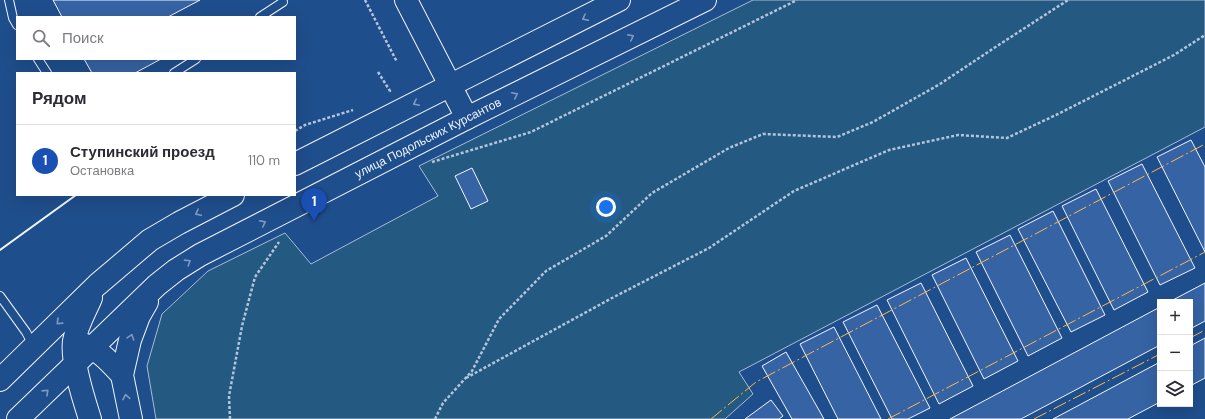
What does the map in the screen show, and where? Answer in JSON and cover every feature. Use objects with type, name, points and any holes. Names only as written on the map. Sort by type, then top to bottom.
[{"type":"main road","points":[[406,0],[467,118]]},
{"type":"main road","points":[[296,163],[619,0]]},
{"type":"main road","name":"улица Подольских Курсантов","points":[[18,419],[75,364],[84,345],[176,270],[200,255],[467,118],[705,0]]},
{"type":"main road","points":[[0,380],[97,285],[150,240],[231,196]]},
{"type":"main road","points":[[84,345],[79,324],[97,285]]},
{"type":"main road","name":"улица Подольских Курсантов","points":[[131,419],[122,375],[130,340],[139,316],[157,285]]},
{"type":"main road","points":[[34,347],[55,341],[84,345],[108,360],[122,375]]},
{"type":"main road","points":[[75,364],[90,419]]},
{"type":"lane","points":[[8,0],[16,23]]},
{"type":"lane","points":[[262,16],[283,2]]},
{"type":"lane","points":[[39,60],[46,72]]},
{"type":"lane","points":[[176,72],[194,60]]},
{"type":"lane","points":[[0,296],[26,332],[34,347]]},
{"type":"path","points":[[365,0],[397,62]]},
{"type":"path","points":[[432,162],[531,132],[797,0]]},
{"type":"path","points":[[435,419],[443,403],[472,371],[499,319],[546,271],[606,236],[652,193],[729,148],[763,134],[837,137],[873,122],[940,84],[1068,0]]},
{"type":"path","points":[[466,378],[612,298],[709,248],[794,191],[889,150],[958,135],[1007,138],[1058,114],[1174,55],[1205,35]]},
{"type":"path","points":[[378,72],[390,91],[385,95]]},
{"type":"path","points":[[296,130],[305,125],[354,110]]},
{"type":"path","points":[[230,419],[229,396],[242,326],[255,277],[279,242]]},
{"type":"shaded area","points":[[753,0],[1205,0],[1205,127],[739,372],[753,394],[725,419],[156,419],[147,366],[162,314],[208,271],[285,233],[311,264],[438,196],[419,166]]},
{"type":"building","points":[[53,0],[200,0],[170,16],[61,16]]},
{"type":"building","points":[[85,60],[159,60],[137,72],[91,72]]},
{"type":"building","points":[[1191,140],[1205,167],[1205,252],[1157,157]]},
{"type":"building","points":[[1142,164],[1195,268],[1160,285],[1108,181]]},
{"type":"building","points":[[472,168],[488,201],[471,209],[455,176]]},
{"type":"building","points":[[1096,189],[1148,292],[1114,310],[1062,206]]},
{"type":"building","points":[[1053,211],[1105,315],[1071,332],[1018,229]]},
{"type":"building","points":[[1010,235],[1062,338],[1028,356],[976,252]]},
{"type":"building","points":[[966,258],[1018,361],[984,379],[932,275]]},
{"type":"building","points":[[921,283],[973,386],[939,404],[887,300]]},
{"type":"building","points":[[1205,283],[1205,321],[1193,327],[1193,299],[1175,299]]},
{"type":"building","points":[[877,305],[930,408],[908,419],[892,419],[843,322]]},
{"type":"building","points":[[1157,309],[1157,347],[1021,419],[950,419]]},
{"type":"building","points":[[834,327],[881,419],[838,419],[800,344]]},
{"type":"building","points":[[1205,338],[1205,378],[1193,384],[1193,371],[1193,344]]},
{"type":"building","points":[[786,352],[824,419],[792,419],[762,366]]},
{"type":"building","points":[[1157,364],[1157,404],[1128,419],[1053,419]]},
{"type":"building","points":[[771,400],[783,416],[779,419],[745,419]]},
{"type":"wall","points":[[0,250],[75,196]]},
{"type":"power","points":[[711,419],[756,382],[1205,144]]},
{"type":"power","points":[[888,419],[1205,252]]},
{"type":"power","points":[[1193,336],[1205,330]]},
{"type":"power","points":[[1034,419],[1157,356]]},
{"type":"place","name":"Ступинский проезд","points":[[314,221]]}]
